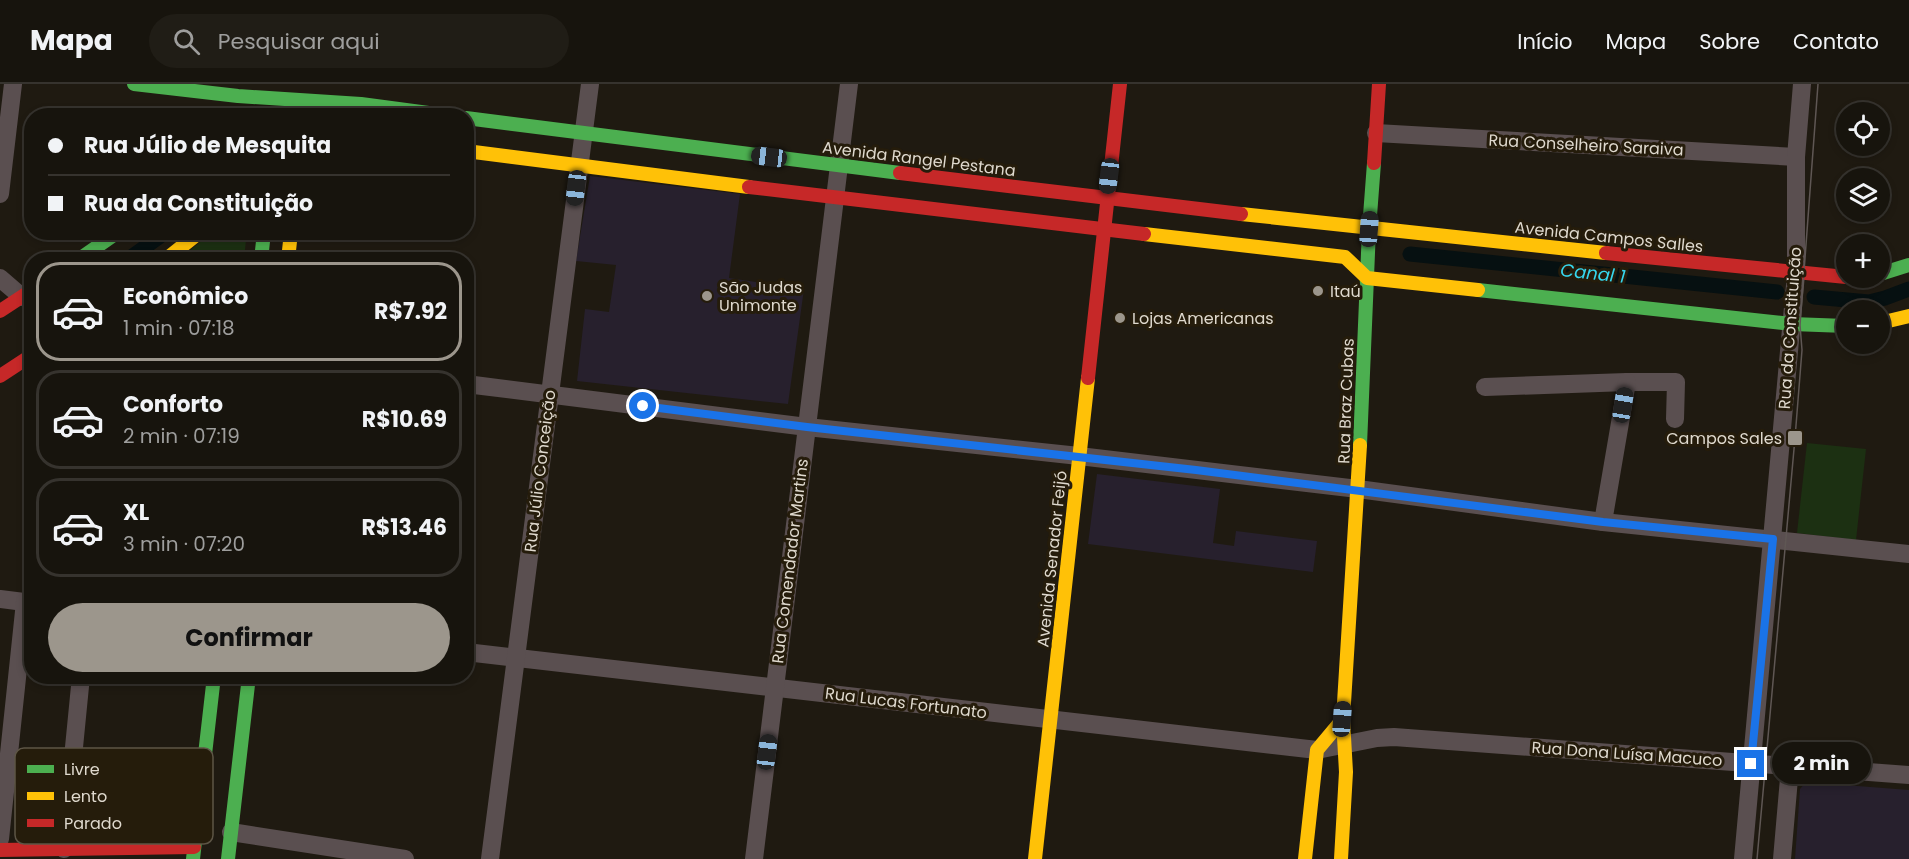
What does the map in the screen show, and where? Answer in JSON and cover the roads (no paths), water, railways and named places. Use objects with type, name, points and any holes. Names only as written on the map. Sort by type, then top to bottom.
[{"type":"main road","points":[[134,84],[238,96],[387,108]]},
{"type":"main road","name":"Avenida Senador Feijó","points":[[1035,859],[1120,84]]},
{"type":"main road","name":"Rua Braz Cubas","points":[[1341,859],[1347,775],[1342,719],[1358,489],[1369,229],[1379,84]]},
{"type":"main road","points":[[238,96],[264,108]]},
{"type":"main road","points":[[315,108],[347,103]]},
{"type":"main road","name":"Avenida Rangel Pestana","points":[[474,118],[839,166],[1369,229]]},
{"type":"main road","points":[[474,152],[835,198],[1345,257],[1367,278],[1792,324],[1836,326]]},
{"type":"main road","name":"Avenida Campos Salles","points":[[1369,229],[1836,276]]},
{"type":"main road","points":[[89,252],[107,240]]},
{"type":"main road","points":[[175,252],[190,240]]},
{"type":"main road","points":[[1890,271],[1909,265]]},
{"type":"main road","points":[[1,310],[24,298]]},
{"type":"main road","points":[[1890,321],[1909,316]]},
{"type":"main road","points":[[0,376],[24,360]]},
{"type":"main road","points":[[206,748],[213,684]]},
{"type":"main road","points":[[228,859],[248,684]]},
{"type":"main road","points":[[1305,859],[1317,750],[1342,719]]},
{"type":"main road","points":[[0,850],[64,849],[194,853]]},
{"type":"street","points":[[0,194],[13,84]]},
{"type":"street","name":"Rua Júlio Conceição","points":[[490,859],[590,84]]},
{"type":"street","name":"Rua Comendador Martins","points":[[754,859],[849,84]]},
{"type":"street","name":"Rua da Constituição","points":[[1743,859],[1796,273],[1796,156],[1802,84]]},
{"type":"street","name":"Rua Conselheiro Saraiva","points":[[1376,133],[1796,156]]},
{"type":"street","points":[[0,278],[24,293]]},
{"type":"street","points":[[1603,522],[1627,382]]},
{"type":"street","points":[[1485,387],[1676,382],[1675,419]]},
{"type":"street","points":[[474,385],[807,427],[1358,489],[1603,522],[1909,554]]},
{"type":"street","points":[[0,599],[24,602]]},
{"type":"street","points":[[0,839],[24,636]]},
{"type":"street","name":"Rua Lucas Fortunato","points":[[474,653],[1317,750],[1346,744]]},
{"type":"street","points":[[74,748],[80,684]]},
{"type":"street","name":"Rua Dona Luísa Macuco","points":[[1346,744],[1385,738],[1415,738],[1909,776]]},
{"type":"street","points":[[1782,859],[1790,767]]},
{"type":"street","points":[[231,832],[405,859]]},
{"type":"street","points":[[64,844],[64,849]]},
{"type":"waterway","name":"Canal 1","points":[[138,252],[155,240]]},
{"type":"waterway","name":"Canal 1","points":[[1410,254],[1777,292]]},
{"type":"waterway","name":"Canal 1","points":[[1814,297],[1869,302],[1909,289]]},
{"type":"tram line","points":[[1757,859],[1802,350],[1800,325],[1818,84]]},
{"type":"place","name":"Itaú","points":[[1318,291]]},
{"type":"place","name":"São Judas Unimonte","points":[[707,296]]},
{"type":"place","name":"Lojas Americanas","points":[[1120,318]]},
{"type":"place","name":"Campos Sales","points":[[1795,438]]}]
